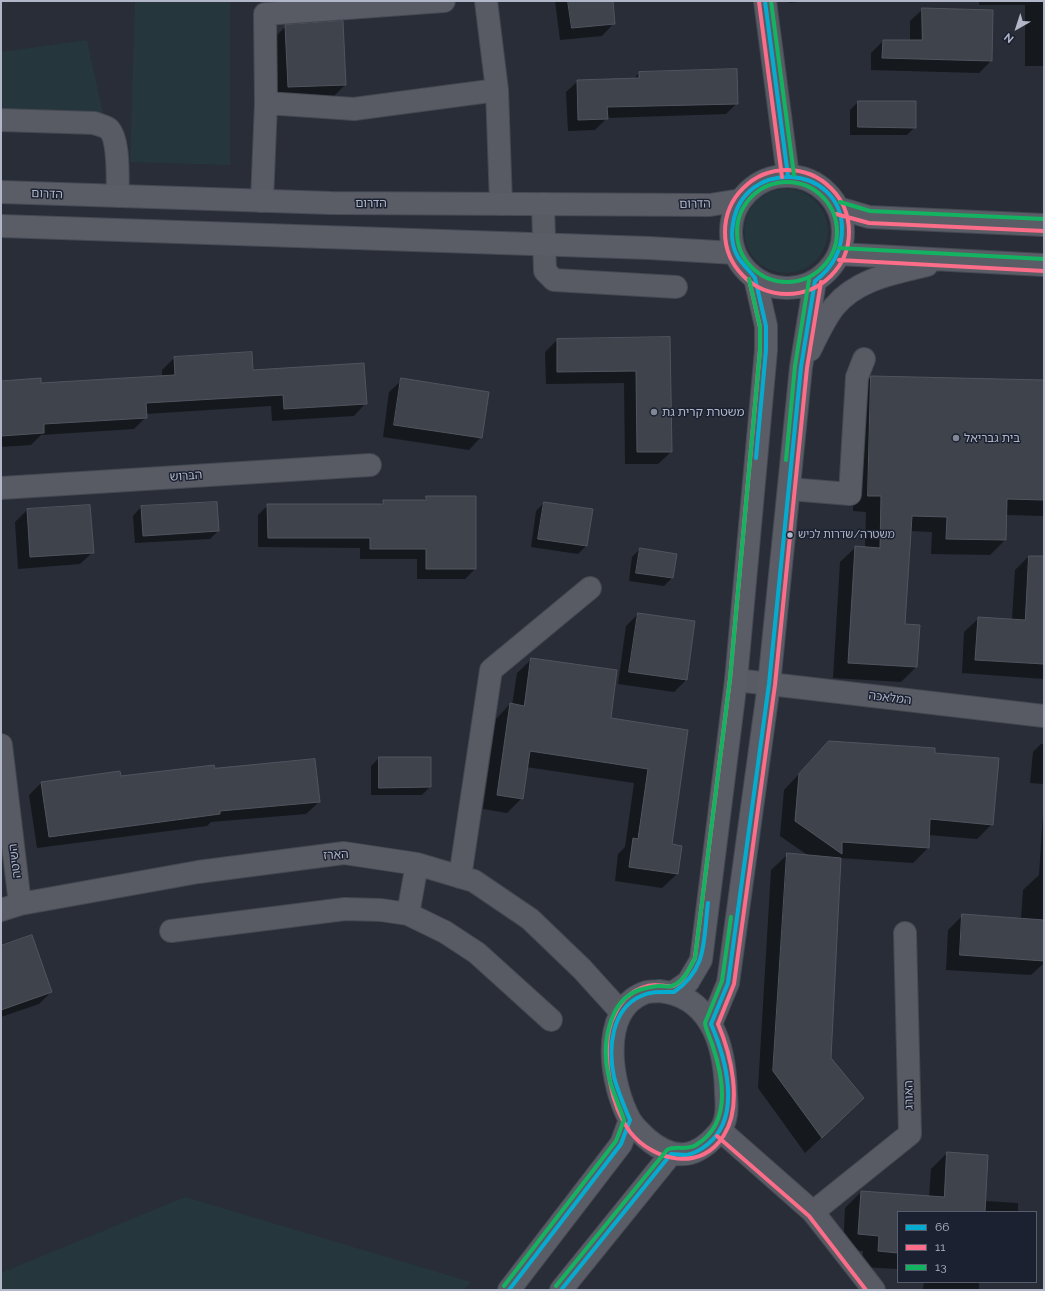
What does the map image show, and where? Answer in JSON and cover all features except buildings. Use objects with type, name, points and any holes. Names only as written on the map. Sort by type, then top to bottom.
[{"type":"main road","points":[[788,176],[803,178],[818,185],[829,196],[838,208],[842,223],[843,238],[839,254],[829,269],[815,281],[804,286],[785,288],[766,284],[755,278],[743,266],[735,252],[731,239],[731,226],[734,213],[740,200],[753,187],[770,179],[788,176]]},
{"type":"main road","name":"הדרום","points":[[1,192],[262,201],[500,204],[710,204],[740,200]]},
{"type":"main road","points":[[838,208],[869,217],[1044,225]]},
{"type":"main road","points":[[1,226],[545,244],[735,252]]},
{"type":"main road","points":[[839,254],[1044,264]]},
{"type":"main road","points":[[801,367],[821,328],[834,307],[855,288],[880,276],[950,259]]},
{"type":"main road","points":[[674,992],[688,982],[700,960],[736,680],[766,350],[766,326],[755,278]]},
{"type":"main road","points":[[711,1024],[728,983],[769,684],[801,367],[815,281]]},
{"type":"main road","points":[[659,991],[674,992],[694,1004],[711,1024],[718,1037],[726,1077],[727,1114],[721,1131],[700,1150],[687,1155],[671,1154],[652,1142],[630,1120],[614,1071],[614,1028],[621,1012],[631,1001],[644,993],[659,991]]},
{"type":"main road","points":[[509,1290],[621,1144],[630,1120]]},
{"type":"main road","points":[[561,1290],[671,1154]]},
{"type":"street","points":[[262,201],[266,104],[265,14],[444,1]]},
{"type":"street","points":[[486,1],[497,90],[500,204]]},
{"type":"street","points":[[765,1],[788,176]]},
{"type":"street","points":[[266,104],[354,108],[497,90]]},
{"type":"street","points":[[1,120],[94,123],[103,126],[109,130],[116,143],[118,196]]},
{"type":"street","points":[[543,204],[545,271],[554,280],[676,287]]},
{"type":"street","points":[[789,489],[850,494],[858,377],[864,359]]},
{"type":"street","name":"הברוש","points":[[1,488],[370,465]]},
{"type":"street","points":[[460,876],[491,670],[590,588]]},
{"type":"street","name":"המלאכה","points":[[736,680],[1044,716]]},
{"type":"street","name":"השיטה","points":[[1,745],[10,907]]},
{"type":"street","name":"הארז","points":[[10,907],[198,872],[344,853],[418,864],[474,881],[530,919],[582,969],[621,1012]]},
{"type":"street","points":[[408,914],[418,864]]},
{"type":"street","points":[[171,931],[345,908],[381,910],[408,914],[445,932],[477,953],[551,1020]]},
{"type":"street","name":"האורג","points":[[814,1212],[910,1134],[905,933]]},
{"type":"street","points":[[721,1131],[814,1212],[874,1290]]},
{"type":"shaded area","points":[[135,1],[230,1],[230,165],[130,162]]},
{"type":"shaded area","points":[[87,40],[107,132],[1,124],[1,52]]},
{"type":"shaded area","points":[[786,189],[802,192],[809,196],[821,208],[825,215],[828,231],[825,247],[821,254],[809,266],[802,270],[786,273],[770,270],[763,266],[751,254],[747,247],[744,231],[747,215],[751,208],[763,196],[770,192]]},
{"type":"shaded area","points":[[185,1197],[471,1282],[464,1290],[1,1290],[1,1273]]},
{"type":"transit line","name":"66","points":[[765,1],[788,176]]},
{"type":"transit line","name":"13","points":[[771,1],[794,175]]},
{"type":"transit line","name":"11","points":[[759,2],[782,177]]},
{"type":"transit line","name":"11","points":[[787,170],[799,171],[811,175],[831,188],[844,208],[848,220],[849,232],[848,244],[844,256],[831,276],[811,289],[799,293],[787,294],[775,293],[763,289],[743,276],[730,256],[726,244],[725,232],[726,220],[730,208],[743,188],[763,175],[775,171],[787,170]]},
{"type":"transit line","name":"66","points":[[755,278],[736,253],[732,236],[733,224],[741,202],[754,187],[772,179],[791,177],[810,181],[826,191],[838,207],[842,229],[842,237],[838,252],[831,265],[815,281]]},
{"type":"transit line","name":"13","points":[[787,182],[806,186],[822,197],[833,213],[837,232],[833,251],[822,267],[806,278],[787,282],[768,278],[752,267],[741,251],[737,232],[741,213],[752,197],[768,186],[787,182]]},
{"type":"transit line","name":"13","points":[[840,202],[870,211],[1044,219]]},
{"type":"transit line","name":"11","points":[[836,214],[869,223],[1044,231]]},
{"type":"transit line","name":"13","points":[[839,248],[1044,259]]},
{"type":"transit line","name":"11","points":[[839,260],[1044,271]]},
{"type":"transit line","name":"66","points":[[755,278],[766,326],[766,350],[756,458]]},
{"type":"transit line","name":"11","points":[[749,279],[760,327],[760,350],[730,679],[695,958],[686,974],[677,984],[673,986],[648,986],[636,990],[626,998],[618,1008],[611,1022],[607,1047],[611,1088],[617,1108],[626,1126],[640,1142],[652,1150],[664,1156],[678,1159],[691,1158],[703,1154],[715,1147],[724,1135],[730,1123],[733,1109],[734,1095],[731,1064],[718,1024],[734,984],[775,685],[807,368],[821,282]]},
{"type":"transit line","name":"13","points":[[504,1286],[616,1141],[624,1120],[609,1079],[606,1062],[607,1037],[614,1014],[620,1004],[639,990],[655,986],[671,986],[676,984],[686,974],[695,958],[730,679],[760,350],[760,327],[749,279]]},
{"type":"transit line","name":"13","points":[[786,460],[795,366],[809,280]]},
{"type":"transit line","name":"66","points":[[711,1024],[728,983],[769,684],[801,367],[815,281]]},
{"type":"transit line","name":"66","points":[[674,992],[685,983],[693,973],[702,953],[708,903]]},
{"type":"transit line","name":"13","points":[[556,1286],[667,1150],[674,1148],[688,1148],[696,1145],[707,1136],[715,1125],[720,1113],[722,1087],[717,1060],[705,1023],[722,981],[731,917]]},
{"type":"transit line","name":"66","points":[[630,1120],[617,1088],[612,1066],[611,1054],[614,1031],[623,1010],[631,1002],[645,994],[674,992]]},
{"type":"transit line","name":"66","points":[[671,1154],[684,1155],[703,1148],[719,1132],[725,1118],[728,1103],[726,1070],[717,1038],[711,1024]]},
{"type":"transit line","name":"66","points":[[509,1290],[621,1144],[630,1120]]},
{"type":"transit line","name":"11","points":[[717,1136],[809,1216],[866,1290]]},
{"type":"transit line","name":"66","points":[[561,1290],[671,1154]]},
{"type":"place","name":"משטרת קרית גת","points":[[654,412]]},
{"type":"place","name":"בית גבריאל","points":[[956,438]]},
{"type":"place","name":"משטרה/שדרות לכיש","points":[[790,535]]}]
